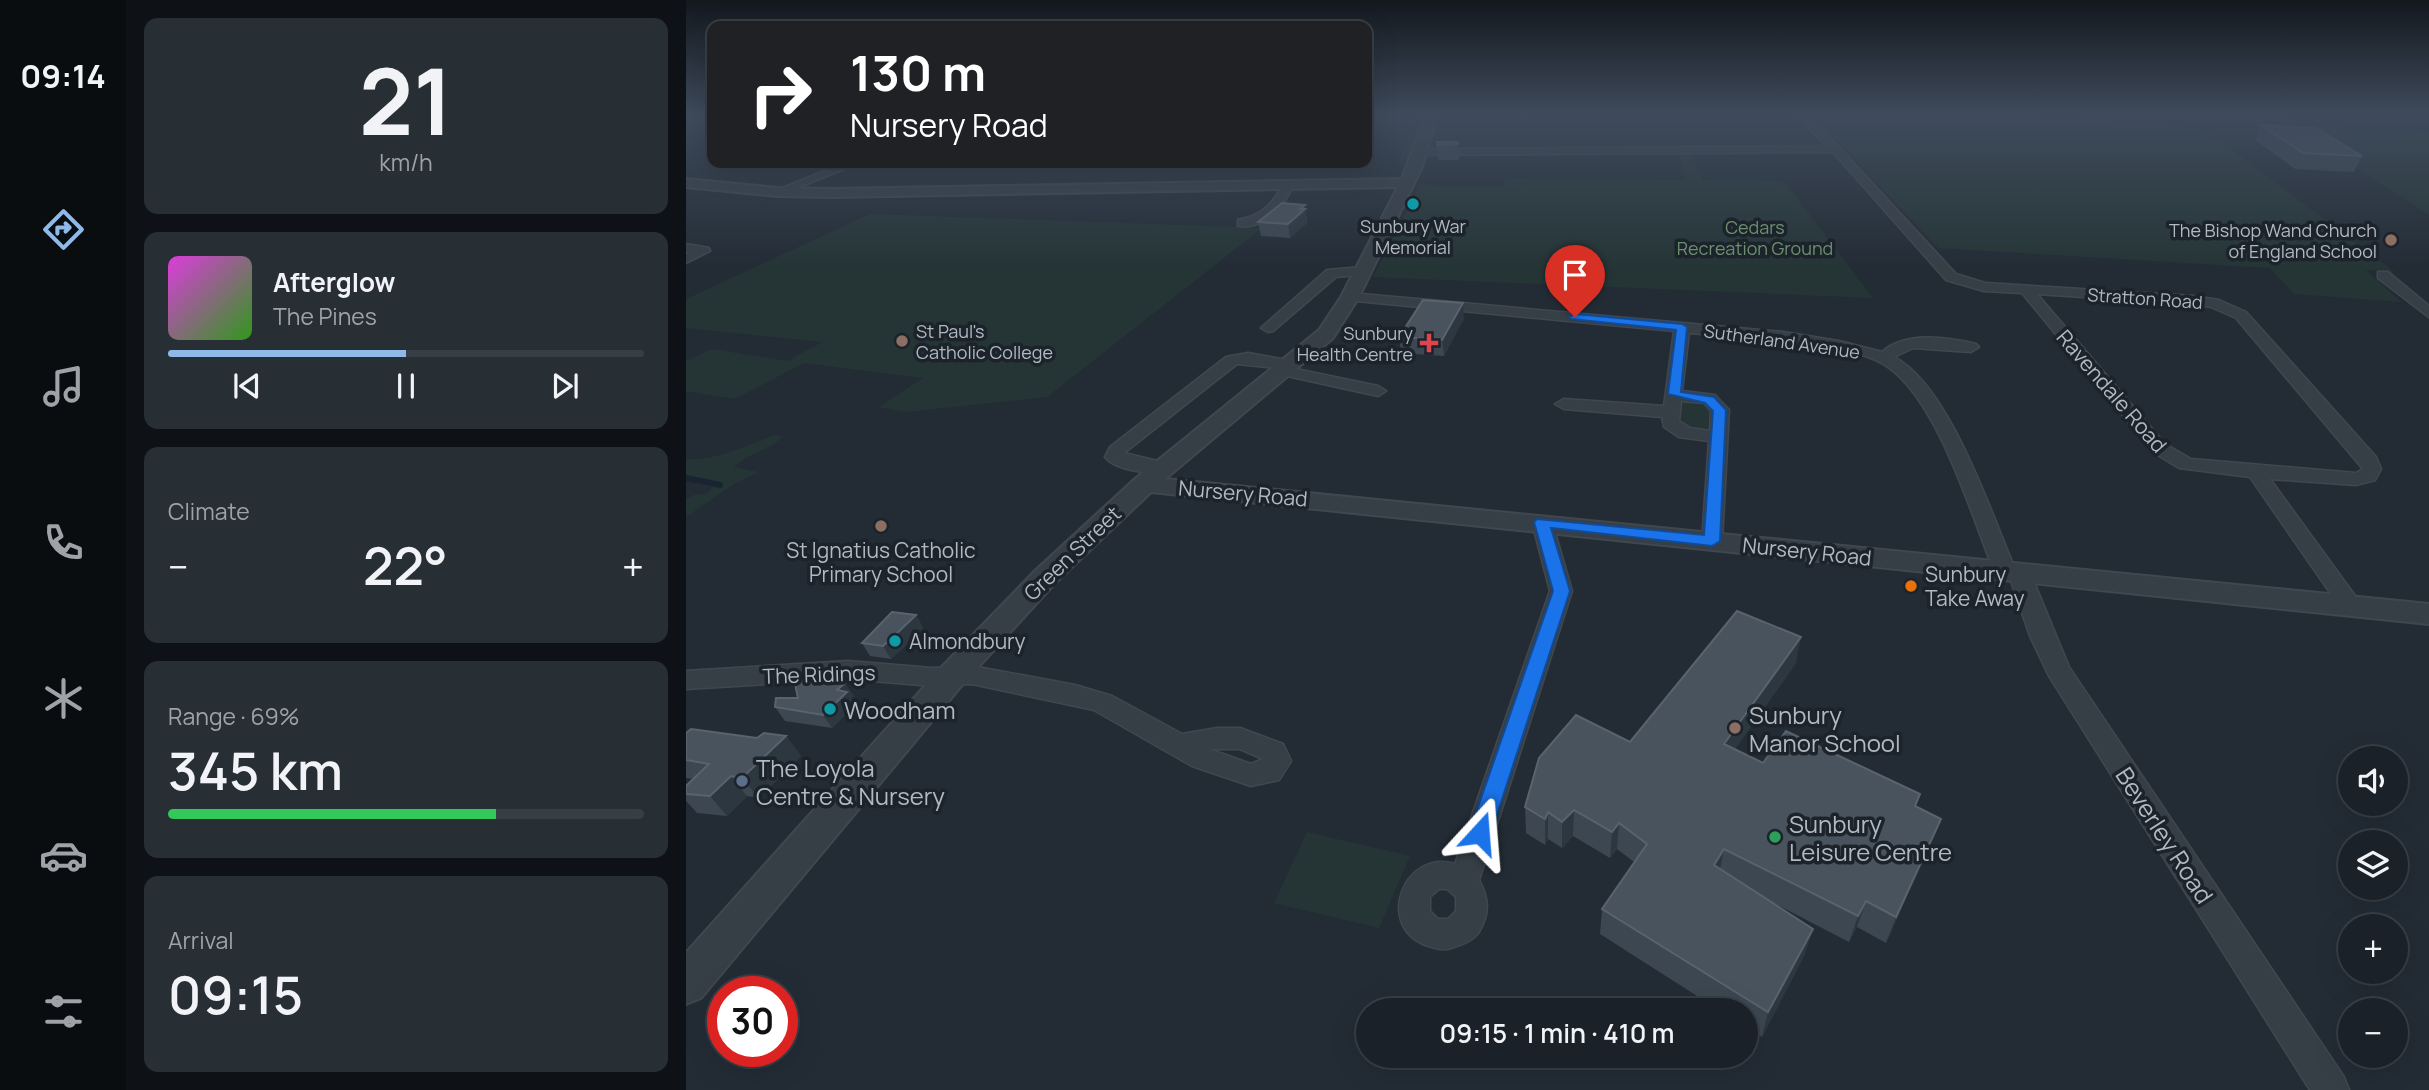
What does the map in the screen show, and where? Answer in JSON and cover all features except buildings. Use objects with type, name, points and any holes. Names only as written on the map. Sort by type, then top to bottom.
[{"type":"street","name":"Green Street","points":[[690,974],[951,677],[1057,565],[1153,476],[1288,368],[1326,334],[1350,297],[1414,167]]},
{"type":"street","name":"Stratton Road","points":[[1850,167],[1951,277],[1984,287],[2193,300],[2234,310],[2369,461],[2372,469],[2368,476],[2356,479],[2256,472]]},
{"type":"street","points":[[778,192],[842,168]]},
{"type":"street","points":[[686,183],[778,192],[1407,183]]},
{"type":"street","points":[[1242,223],[1259,221],[1276,209],[1289,184]]},
{"type":"street","points":[[686,247],[704,251],[686,259]]},
{"type":"street","points":[[1268,328],[1332,273],[1362,271]]},
{"type":"street","points":[[2383,275],[2429,313]]},
{"type":"street","name":"Ravendale Road","points":[[2026,289],[2159,448],[2186,464],[2256,472]]},
{"type":"street","name":"Sutherland Avenue","points":[[1350,297],[1682,327],[1841,346],[1884,358],[1905,371],[1934,410],[2011,570]]},
{"type":"street","points":[[1682,327],[1670,423],[1678,430],[1719,437]]},
{"type":"street","points":[[1884,358],[1888,352],[1918,342],[1971,347]]},
{"type":"street","points":[[1153,476],[1114,457],[1116,450],[1232,360],[1248,358],[1378,390]]},
{"type":"street","points":[[1564,404],[1673,403],[1701,397],[1718,406],[1719,437],[1712,541]]},
{"type":"street","points":[[2256,472],[2350,605]]},
{"type":"street","name":"Nursery Road","points":[[1153,476],[1712,541],[2429,614]]},
{"type":"street","points":[[1464,881],[1561,591],[1542,522]]},
{"type":"street","name":"Beverley Road","points":[[2011,570],[2058,670],[2331,1090]]},
{"type":"street","name":"The Ridings","points":[[686,680],[848,670],[972,676],[1075,694],[1103,704],[1181,745]]},
{"type":"green space","name":"Cedars Recreation Ground","points":[[1682,167],[1697,167],[1703,180],[1784,181],[1873,298],[1373,277],[1420,185],[1502,186],[1506,179],[1686,180]]},
{"type":"green space","points":[[1861,167],[2255,167],[2395,272],[2366,270],[2401,302],[2294,294],[2270,268],[1938,248]]},
{"type":"green space","points":[[2355,167],[2429,167],[2429,215]]},
{"type":"green space","name":"St Paul's Catholic College","points":[[870,214],[1262,228],[1047,397],[905,412],[879,407],[923,378],[804,363],[735,399],[686,391],[686,361],[712,349],[788,361],[822,342],[686,328],[686,299]]},
{"type":"green space","points":[[1681,400],[1711,406],[1709,430],[1678,427]]},
{"type":"green space","points":[[775,435],[783,436],[734,467],[758,472],[734,484],[686,517],[686,499],[707,494],[713,487],[697,484],[686,476],[686,459],[720,455]]},
{"type":"green space","points":[[1307,832],[1410,856],[1379,928],[1274,903]]},
{"type":"waterway","points":[[686,478],[720,485]]},
{"type":"place","name":"Sunbury War Memorial","points":[[1413,204]]},
{"type":"place","name":"The Bishop Wand Church of England School","points":[[2391,240]]},
{"type":"place","name":"St Paul's Catholic College","points":[[902,341]]},
{"type":"place","name":"Sunbury Health Centre","points":[[1429,343]]},
{"type":"place","name":"St Ignatius Catholic Primary School","points":[[881,526]]},
{"type":"place","name":"Sunbury Take Away","points":[[1911,586]]},
{"type":"place","name":"Almondbury","points":[[895,641]]},
{"type":"place","name":"Woodham","points":[[830,709]]},
{"type":"place","name":"Sunbury Manor School","points":[[1735,728]]},
{"type":"place","name":"The Loyola Centre & Nursery","points":[[742,781]]},
{"type":"place","name":"Sunbury Leisure Centre","points":[[1775,837]]},
{"type":"route","points":[[1480,833],[1561,591],[1542,522],[1712,541],[1720,410],[1718,406],[1701,397],[1674,394],[1682,327],[1575,317]]}]
